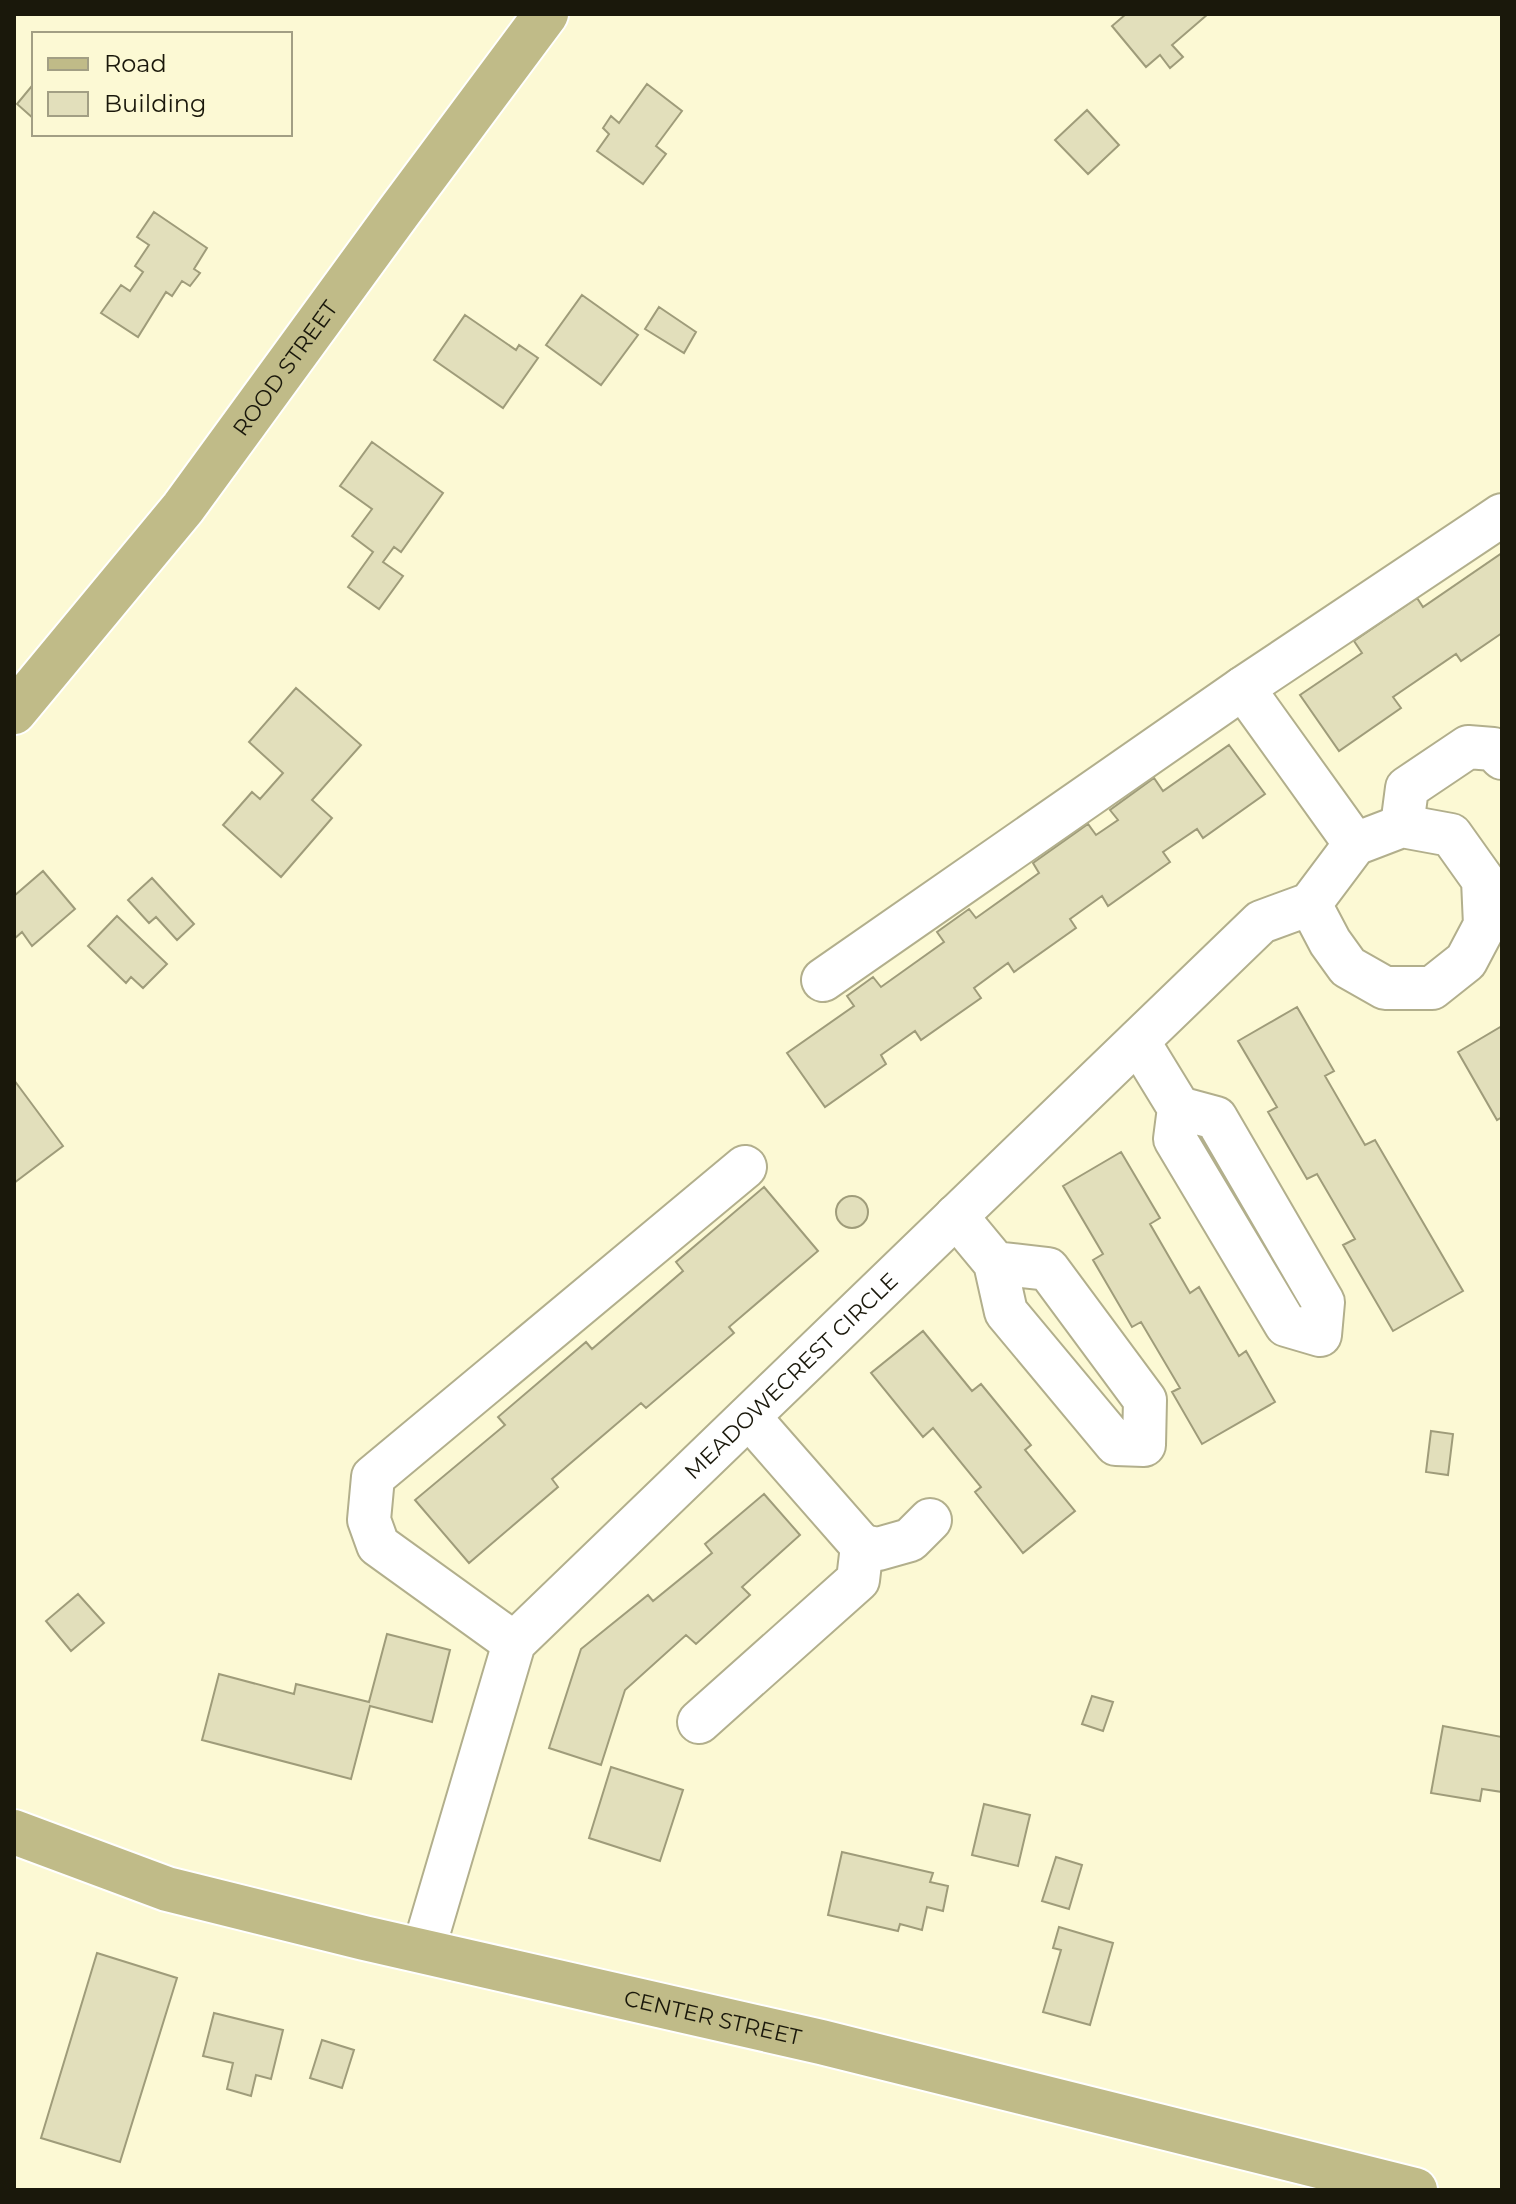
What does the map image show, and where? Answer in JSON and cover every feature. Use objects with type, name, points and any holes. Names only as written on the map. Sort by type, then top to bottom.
[{"type":"main road","name":"ROOD STREET","points":[[14,712],[183,508],[546,14]]},
{"type":"main road","name":"CENTER STREET","points":[[14,1832],[167,1889],[821,2042],[1415,2190]]},
{"type":"street","points":[[823,980],[1243,688],[1502,515]]},
{"type":"street","points":[[1243,688],[1355,844]]},
{"type":"street","points":[[1402,826],[1407,788],[1468,747],[1493,749],[1502,758]]},
{"type":"street","points":[[1402,826],[1451,835],[1493,875],[1485,925],[1466,961],[1432,988],[1385,988],[1348,967],[1330,942],[1310,904],[1355,844],[1402,826]]},
{"type":"street","name":"MEADOWECREST CIRCLE","points":[[423,1951],[514,1643],[1261,922],[1310,904]]},
{"type":"street","points":[[1138,1041],[1179,1108],[1175,1139],[1286,1325],[1320,1335],[1323,1302],[1216,1118],[1179,1108]]},
{"type":"street","points":[[514,1643],[378,1545],[369,1520],[373,1477],[745,1167]]},
{"type":"street","points":[[956,1216],[995,1263]]},
{"type":"street","points":[[749,1417],[862,1546],[878,1549],[910,1540],[930,1520]]},
{"type":"street","points":[[699,1722],[858,1580],[862,1546]]},
{"type":"building","points":[[1126,14],[1208,14],[1172,45],[1183,57],[1170,68],[1160,55],[1146,67],[1112,26]]},
{"type":"building","points":[[647,84],[682,111],[656,146],[666,154],[643,184],[597,151],[609,134],[603,128],[611,116],[619,123]]},
{"type":"building","points":[[31,87],[32,117],[17,104]]},
{"type":"building","points":[[1087,110],[1119,145],[1088,174],[1055,140]]},
{"type":"building","points":[[154,212],[207,248],[194,269],[200,273],[190,286],[182,281],[172,296],[166,292],[138,337],[101,313],[121,285],[130,291],[143,272],[135,266],[149,245],[137,237]]},
{"type":"building","points":[[582,295],[638,335],[601,385],[546,345]]},
{"type":"building","points":[[659,307],[696,332],[684,353],[645,329]]},
{"type":"building","points":[[465,315],[516,350],[519,345],[538,358],[503,408],[434,360]]},
{"type":"building","points":[[372,442],[443,493],[401,552],[394,547],[383,562],[403,576],[379,609],[348,587],[373,552],[352,536],[372,509],[340,486]]},
{"type":"building","points":[[1502,553],[1502,633],[1461,661],[1456,654],[1393,697],[1401,708],[1339,751],[1300,695],[1362,653],[1354,641],[1417,598],[1423,607]]},
{"type":"building","points":[[296,688],[361,745],[312,800],[332,818],[281,877],[223,825],[252,792],[260,799],[283,773],[249,742]]},
{"type":"building","points":[[1229,745],[1265,794],[1203,838],[1197,829],[1163,852],[1170,862],[1108,906],[1102,896],[1070,919],[1076,928],[1014,972],[1008,963],[974,988],[981,998],[921,1040],[915,1031],[881,1055],[886,1064],[825,1107],[787,1053],[854,1006],[847,996],[873,977],[881,987],[944,942],[937,932],[969,909],[976,918],[1039,873],[1033,863],[1088,824],[1096,835],[1118,820],[1110,810],[1154,778],[1163,791]]},
{"type":"building","points":[[43,871],[75,909],[32,946],[22,932],[14,939],[14,896]]},
{"type":"building","points":[[152,878],[194,924],[177,940],[156,917],[149,923],[128,900]]},
{"type":"building","points":[[117,916],[167,964],[143,988],[131,977],[126,983],[88,946]]},
{"type":"building","points":[[1297,1007],[1334,1071],[1325,1076],[1365,1145],[1375,1140],[1463,1291],[1393,1331],[1343,1245],[1355,1239],[1317,1174],[1307,1179],[1268,1112],[1277,1107],[1238,1041]]},
{"type":"building","points":[[1502,1026],[1502,1117],[1497,1120],[1458,1052]]},
{"type":"building","points":[[14,1080],[63,1146],[14,1183]]},
{"type":"building","points":[[1121,1152],[1160,1218],[1150,1224],[1190,1293],[1199,1287],[1239,1356],[1246,1351],[1275,1402],[1202,1444],[1172,1392],[1180,1388],[1141,1322],[1132,1327],[1093,1260],[1103,1254],[1063,1186]]},
{"type":"building","points":[[764,1187],[818,1251],[729,1327],[734,1333],[646,1408],[641,1403],[552,1479],[558,1487],[469,1563],[415,1500],[505,1425],[498,1417],[586,1342],[592,1349],[683,1271],[676,1262]]},
{"type":"building","points":[[852,1196],[863,1201],[868,1212],[863,1223],[852,1228],[841,1223],[836,1212],[841,1201]]},
{"type":"building","points":[[923,1331],[972,1391],[981,1384],[1031,1445],[1025,1450],[1075,1511],[1023,1553],[975,1492],[981,1487],[933,1428],[923,1437],[871,1373]]},
{"type":"building","points":[[1431,1431],[1453,1434],[1448,1475],[1426,1472]]},
{"type":"building","points":[[764,1494],[800,1535],[742,1587],[750,1595],[696,1644],[686,1635],[625,1690],[601,1765],[549,1748],[581,1649],[648,1595],[653,1601],[712,1553],[705,1544]]},
{"type":"building","points":[[78,1594],[104,1623],[71,1651],[46,1621]]},
{"type":"building","points":[[387,1634],[450,1650],[432,1722],[370,1706],[351,1779],[202,1740],[219,1674],[294,1694],[296,1684],[369,1702]]},
{"type":"building","points":[[1092,1696],[1113,1702],[1103,1731],[1082,1724]]},
{"type":"building","points":[[1443,1726],[1502,1737],[1502,1792],[1482,1789],[1480,1801],[1431,1793]]},
{"type":"building","points":[[611,1767],[683,1790],[660,1861],[589,1838]]},
{"type":"building","points":[[984,1804],[1030,1815],[1018,1866],[972,1855]]},
{"type":"building","points":[[842,1852],[933,1873],[930,1882],[948,1886],[943,1911],[927,1907],[922,1930],[900,1924],[898,1931],[828,1915]]},
{"type":"building","points":[[1056,1857],[1082,1865],[1069,1909],[1042,1901]]},
{"type":"building","points":[[1059,1927],[1113,1943],[1090,2025],[1043,2012],[1061,1950],[1053,1948]]},
{"type":"building","points":[[97,1953],[177,1978],[120,2162],[41,2138]]},
{"type":"building","points":[[214,2013],[283,2030],[271,2079],[256,2075],[251,2096],[227,2089],[233,2063],[203,2056]]},
{"type":"building","points":[[322,2040],[354,2050],[342,2088],[310,2078]]}]
